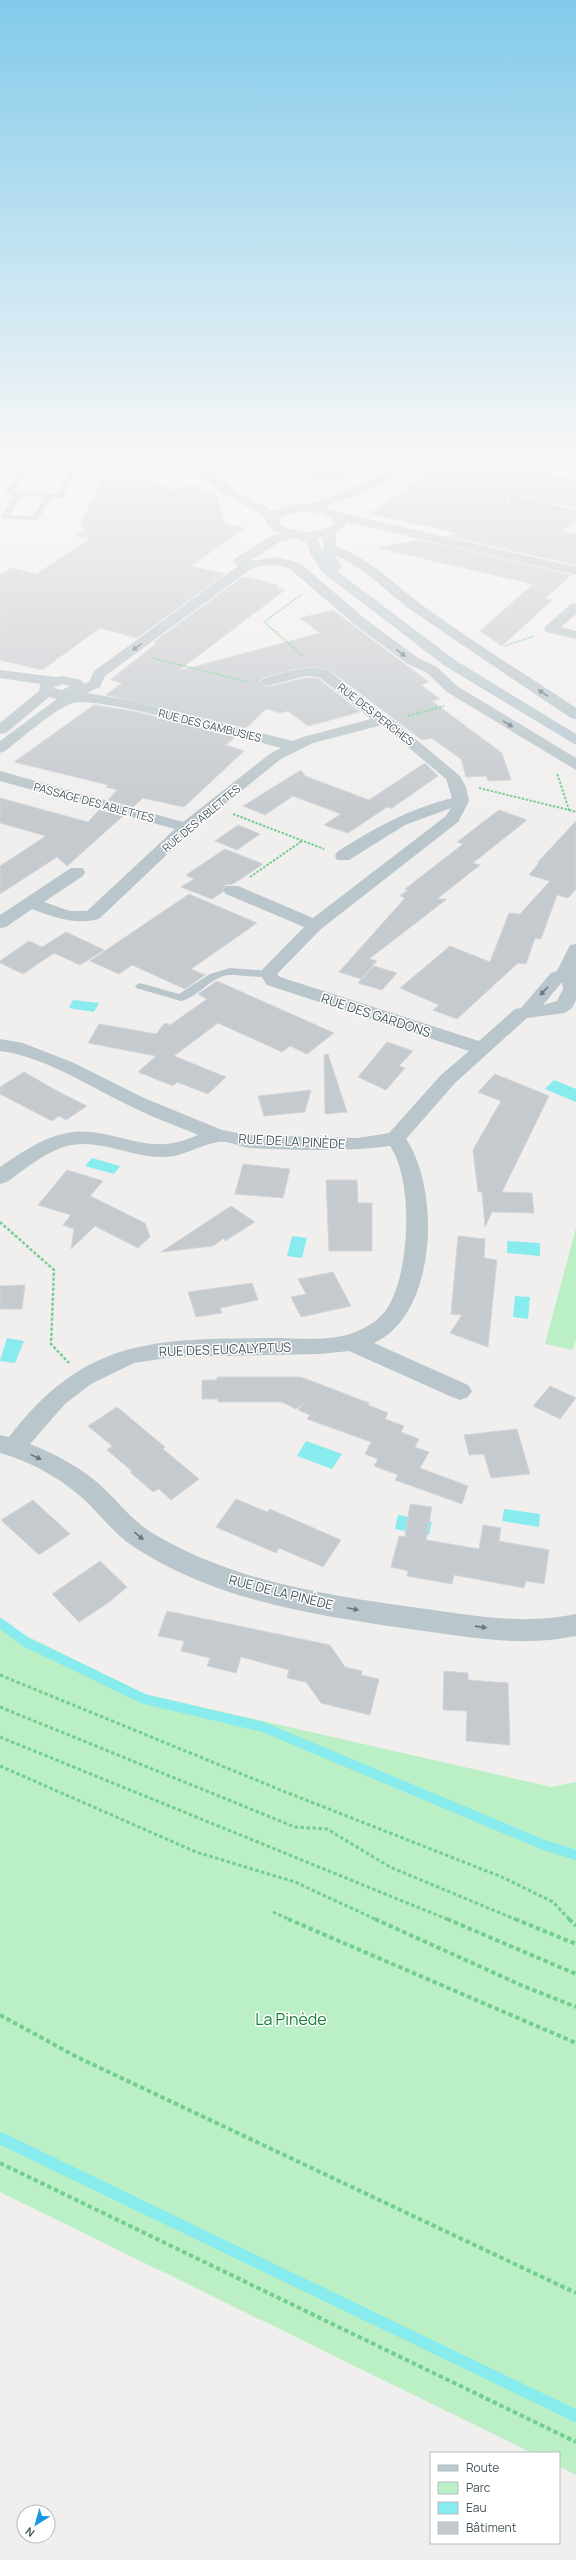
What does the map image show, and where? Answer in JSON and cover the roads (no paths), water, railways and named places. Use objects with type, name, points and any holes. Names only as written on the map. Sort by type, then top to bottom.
[{"type":"street","points":[[206,584],[213,577]]},
{"type":"street","points":[[0,731],[17,718],[39,708],[66,689],[89,667],[216,577]]},
{"type":"street","points":[[0,674],[66,689],[95,684],[99,674],[230,577]]},
{"type":"street","points":[[308,577],[359,621],[413,662],[432,670],[446,681],[452,689],[467,700],[576,765]]},
{"type":"street","points":[[337,577],[450,663],[576,740]]},
{"type":"street","points":[[348,577],[370,596],[461,660],[503,694]]},
{"type":"street","points":[[379,577],[417,608],[576,715]]},
{"type":"street","points":[[576,607],[551,629],[576,635]]},
{"type":"street","points":[[359,621],[384,614]]},
{"type":"street","name":"RUE DES PERCHES","points":[[266,682],[305,672],[324,673],[385,721],[457,783],[461,801]]},
{"type":"street","points":[[0,748],[54,707],[66,700],[66,689]]},
{"type":"street","name":"RUE DES GAMBUSIES","points":[[66,689],[293,746]]},
{"type":"street","name":"RUE DES ABLETTES","points":[[31,903],[73,918],[85,918],[93,915],[188,828],[276,756],[293,746],[385,721]]},
{"type":"street","name":"PASSAGE DES ABLETTES","points":[[0,776],[188,828]]},
{"type":"street","points":[[271,978],[268,973],[315,925],[452,819],[458,812],[461,801],[432,808],[405,817],[387,826],[343,856]]},
{"type":"street","points":[[0,923],[77,872]]},
{"type":"street","points":[[232,890],[315,925]]},
{"type":"street","points":[[395,1139],[443,1085],[480,1048],[527,1012],[558,1009],[565,1004],[572,989],[571,980],[565,974],[576,948]]},
{"type":"street","name":"RUE DES GARDONS","points":[[271,978],[480,1048]]},
{"type":"street","name":"RUE DE LA PINÈDE","points":[[2,1048],[16,1046],[67,1068],[137,1102],[217,1135],[248,1141],[319,1145],[358,1144],[395,1139]]},
{"type":"street","points":[[0,1177],[54,1143],[67,1140],[80,1138],[108,1140],[145,1149],[165,1151],[186,1147],[217,1135]]},
{"type":"street","name":"RUE DES EUCALYPTUS","points":[[7,1446],[46,1407],[82,1378],[113,1362],[160,1350],[330,1346],[351,1342],[372,1335],[386,1325],[401,1304],[412,1272],[416,1237],[416,1197],[407,1159],[395,1139]]},
{"type":"street","points":[[351,1342],[460,1390]]},
{"type":"street","name":"RUE DE LA PINÈDE","points":[[7,1446],[38,1458],[81,1483],[142,1540],[186,1565],[251,1587],[360,1611],[497,1629],[555,1631],[576,1626]]},
{"type":"lane","points":[[140,986],[181,998],[218,972],[231,970],[271,978]]},
{"type":"water","points":[[73,1000],[99,1003],[94,1012],[69,1008]]},
{"type":"water","points":[[554,1080],[576,1089],[576,1102],[545,1089]]},
{"type":"water","points":[[92,1158],[120,1166],[114,1174],[85,1166]]},
{"type":"water","points":[[292,1236],[307,1238],[302,1258],[287,1256]]},
{"type":"water","points":[[507,1241],[540,1243],[540,1256],[507,1253]]},
{"type":"water","points":[[515,1296],[530,1297],[528,1319],[513,1317]]},
{"type":"water","points":[[7,1338],[24,1341],[15,1363],[0,1361]]},
{"type":"water","points":[[306,1441],[342,1454],[332,1469],[297,1456]]},
{"type":"water","points":[[504,1509],[540,1514],[539,1527],[502,1521]]},
{"type":"water","points":[[398,1515],[432,1522],[429,1535],[395,1529]]},
{"type":"waterway","points":[[0,1623],[26,1642],[144,1699],[263,1727],[544,1845],[576,1855]]},
{"type":"waterway","points":[[0,2138],[576,2416]]},
{"type":"park label","name":"La Pinède","points":[[291,2019]]}]
